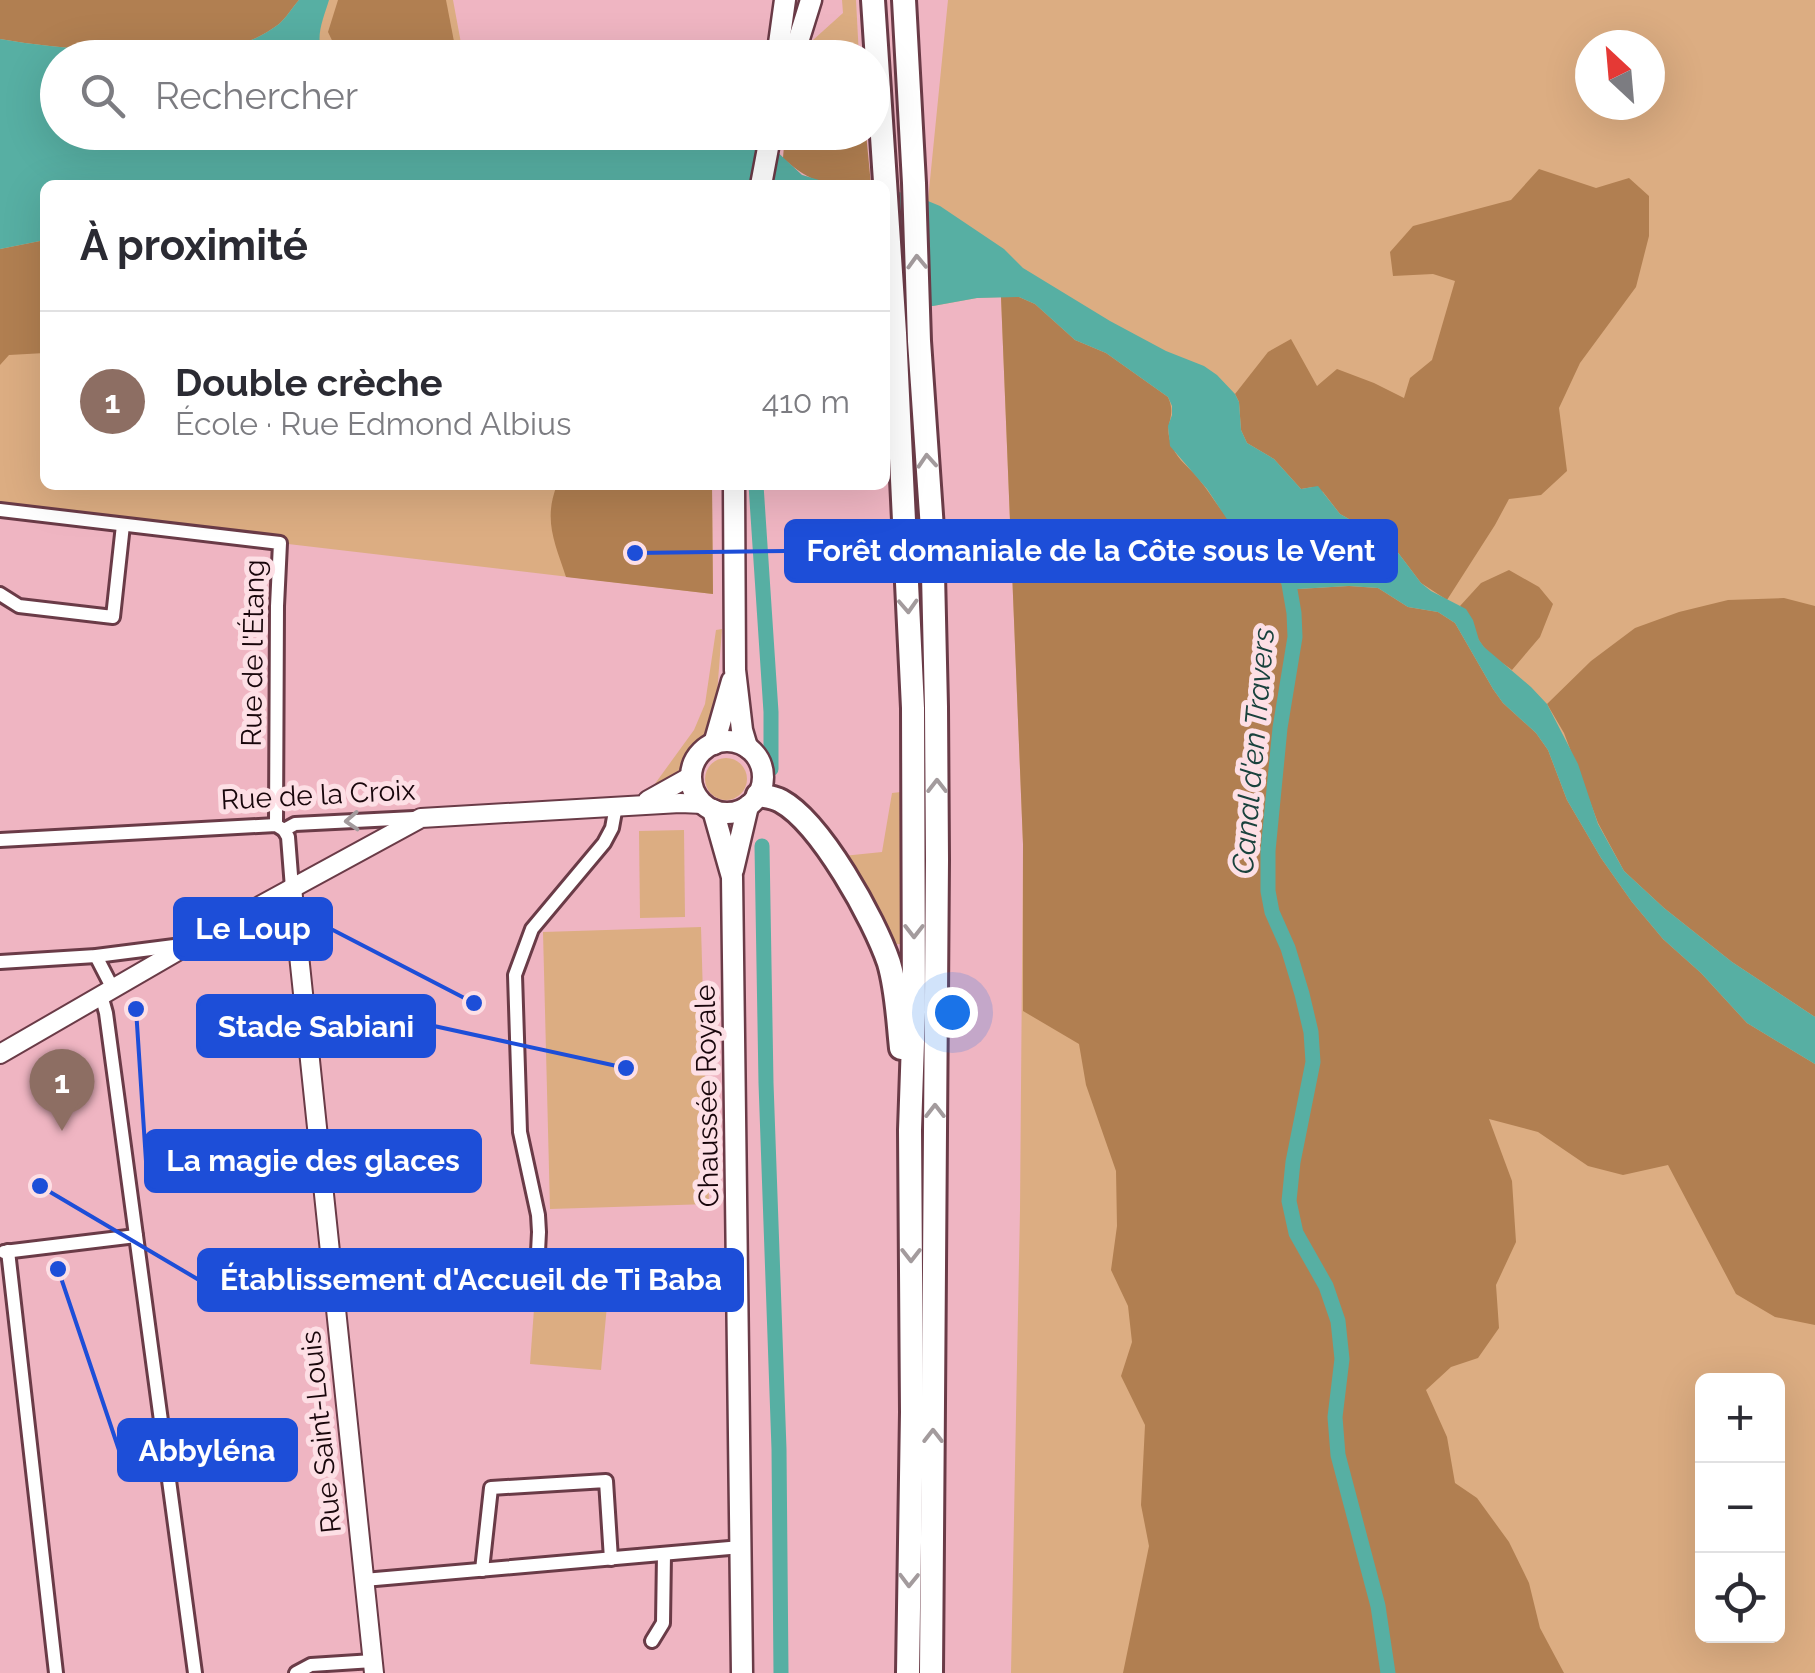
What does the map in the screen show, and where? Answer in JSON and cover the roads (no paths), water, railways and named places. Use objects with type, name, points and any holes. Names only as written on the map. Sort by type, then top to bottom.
[{"type":"highway","points":[[873,0],[876,40]]},
{"type":"highway","points":[[907,0],[919,341],[932,529],[936,726],[931,1673]]},
{"type":"highway","points":[[884,150],[886,180]]},
{"type":"highway","points":[[890,250],[913,708],[908,1673]]},
{"type":"highway","points":[[753,800],[782,802],[812,830],[841,870],[874,930],[894,980],[910,1130]]},
{"type":"main road","points":[[779,40],[784,0]]},
{"type":"main road","points":[[798,40],[811,0]]},
{"type":"main road","points":[[762,180],[767,150]]},
{"type":"main road","points":[[734,490],[735,670],[742,730],[748,748],[760,764],[762,785],[753,800],[737,812],[725,813],[708,807],[694,792],[691,776],[698,756],[714,744],[731,741],[748,748]]},
{"type":"main road","points":[[714,744],[735,670]]},
{"type":"main road","name":"Rue de la Croix","points":[[639,805],[691,776]]},
{"type":"main road","name":"Chaussée Royale","points":[[742,1673],[732,877],[753,800]]},
{"type":"main road","name":"Rue de la Croix","points":[[421,818],[639,805],[708,807]]},
{"type":"main road","name":"Chaussée Royale","points":[[708,807],[732,877]]},
{"type":"main road","points":[[0,1054],[190,944],[421,818]]},
{"type":"main road","name":"Rue Saint-Louis","points":[[292,888],[374,1667]]},
{"type":"street","points":[[0,510],[123,524],[113,617],[19,606],[0,594]]},
{"type":"street","name":"Rue de l'Étang","points":[[123,524],[280,543],[280,827],[288,837],[292,888]]},
{"type":"street","points":[[335,1301],[429,1284],[516,1283],[532,1271],[540,1232],[520,1132],[515,974],[532,929],[604,844],[616,806]]},
{"type":"street","name":"Rue de la Croix","points":[[0,840],[421,818]]},
{"type":"street","points":[[0,962],[96,956],[190,944]]},
{"type":"street","points":[[96,956],[107,992],[106,1013],[195,1673]]},
{"type":"street","points":[[56,1673],[4,1252],[136,1236]]},
{"type":"street","points":[[482,1570],[492,1488],[606,1481],[611,1559]]},
{"type":"street","points":[[364,1580],[741,1547]]},
{"type":"street","points":[[652,1641],[663,1623],[664,1554]]},
{"type":"street","points":[[296,1673],[310,1665],[374,1667]]},
{"type":"waterway","points":[[756,490],[771,769]]},
{"type":"waterway","name":"Canal d'en Travers","points":[[1286,567],[1295,637],[1280,728],[1268,891],[1302,994],[1313,1062],[1289,1201],[1296,1233],[1326,1286],[1338,1321],[1342,1359],[1335,1417],[1338,1455],[1378,1606],[1388,1673]]},
{"type":"waterway","points":[[762,846],[779,1449],[781,1673]]},
{"type":"place","name":"Forêt domaniale de la Côte sous le Vent","points":[[635,553]]},
{"type":"place","name":"Le Loup","points":[[474,1003]]},
{"type":"place","name":"La magie des glaces","points":[[136,1009]]},
{"type":"place","name":"Stade Sabiani","points":[[626,1068]]},
{"type":"place","name":"Double crèche","points":[[62,1131]]},
{"type":"place","name":"Établissement d'Accueil de Ti Baba","points":[[40,1186]]},
{"type":"place","name":"Abbyléna","points":[[58,1269]]}]
